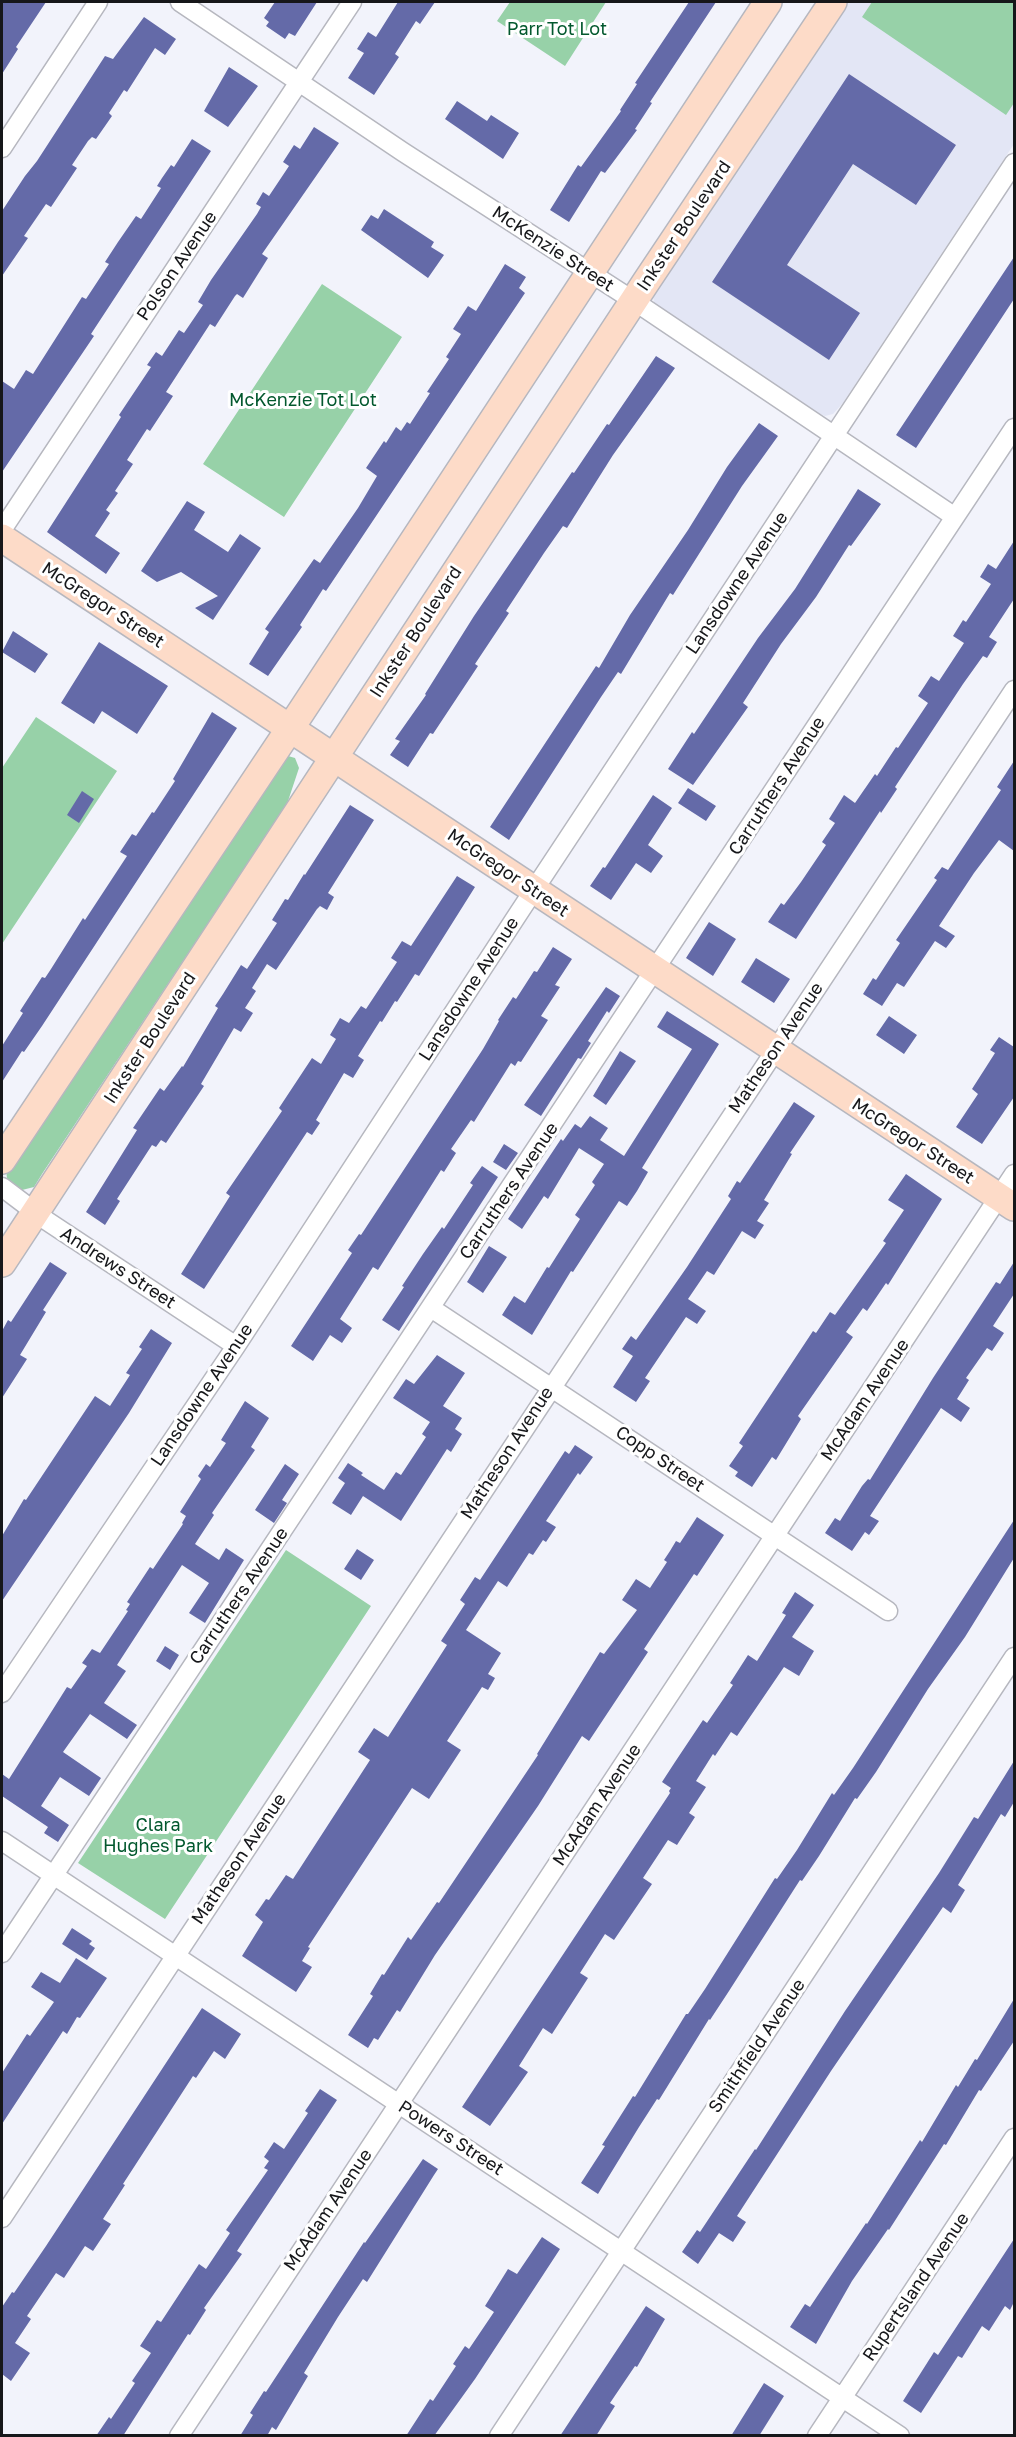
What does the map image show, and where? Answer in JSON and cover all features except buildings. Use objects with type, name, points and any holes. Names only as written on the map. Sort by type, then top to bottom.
[{"type":"main road","points":[[2,1160],[291,727],[588,272],[768,2]]},
{"type":"main road","name":"Inkster Boulevard","points":[[2,1263],[634,301],[834,2]]},
{"type":"main road","name":"McGregor Street","points":[[2,538],[291,727],[774,1051],[1007,1202]]},
{"type":"street","points":[[2,148],[98,2]]},
{"type":"street","name":"McKenzie Street","points":[[180,2],[403,152],[634,301],[835,438],[956,517]]},
{"type":"street","name":"Polson Avenue","points":[[2,530],[352,2]]},
{"type":"street","name":"Lansdowne Avenue","points":[[2,1693],[236,1346],[1014,163]]},
{"type":"street","name":"Carruthers Avenue","points":[[2,1953],[1014,428]]},
{"type":"street","name":"Matheson Avenue","points":[[2,2218],[1014,690]]},
{"type":"street","name":"McAdam Avenue","points":[[179,2436],[775,1535],[1007,1202],[1014,1174]]},
{"type":"street","name":"Andrews Street","points":[[2,1187],[35,1213],[236,1346]]},
{"type":"street","name":"Copp Street","points":[[431,1308],[552,1386],[888,1611]]},
{"type":"street","name":"Smithfield Avenue","points":[[499,2436],[1014,1657]]},
{"type":"street","name":"Powers Street","points":[[2,1841],[900,2436]]},
{"type":"street","name":"Rupertsland Avenue","points":[[817,2436],[1014,2138]]},
{"type":"shaded area","points":[[845,2],[1014,2],[1014,144],[843,403],[833,414],[825,416],[815,412],[661,310],[654,303],[653,294]]},
{"type":"green space","name":"Parr Tot Lot","points":[[510,2],[606,2],[565,66],[497,21]]},
{"type":"green space","points":[[872,2],[1014,2],[1014,103],[1006,115],[862,17]]},
{"type":"green space","name":"McKenzie Tot Lot","points":[[322,284],[402,337],[284,517],[203,464]]},
{"type":"green space","points":[[36,717],[117,771],[2,944],[2,768]]},
{"type":"green space","points":[[288,756],[295,758],[299,768],[287,804],[34,1187],[18,1191],[8,1181],[8,1167],[282,758]]},
{"type":"green space","name":"Clara Hughes Park","points":[[286,1550],[371,1606],[165,1919],[78,1863]]}]
